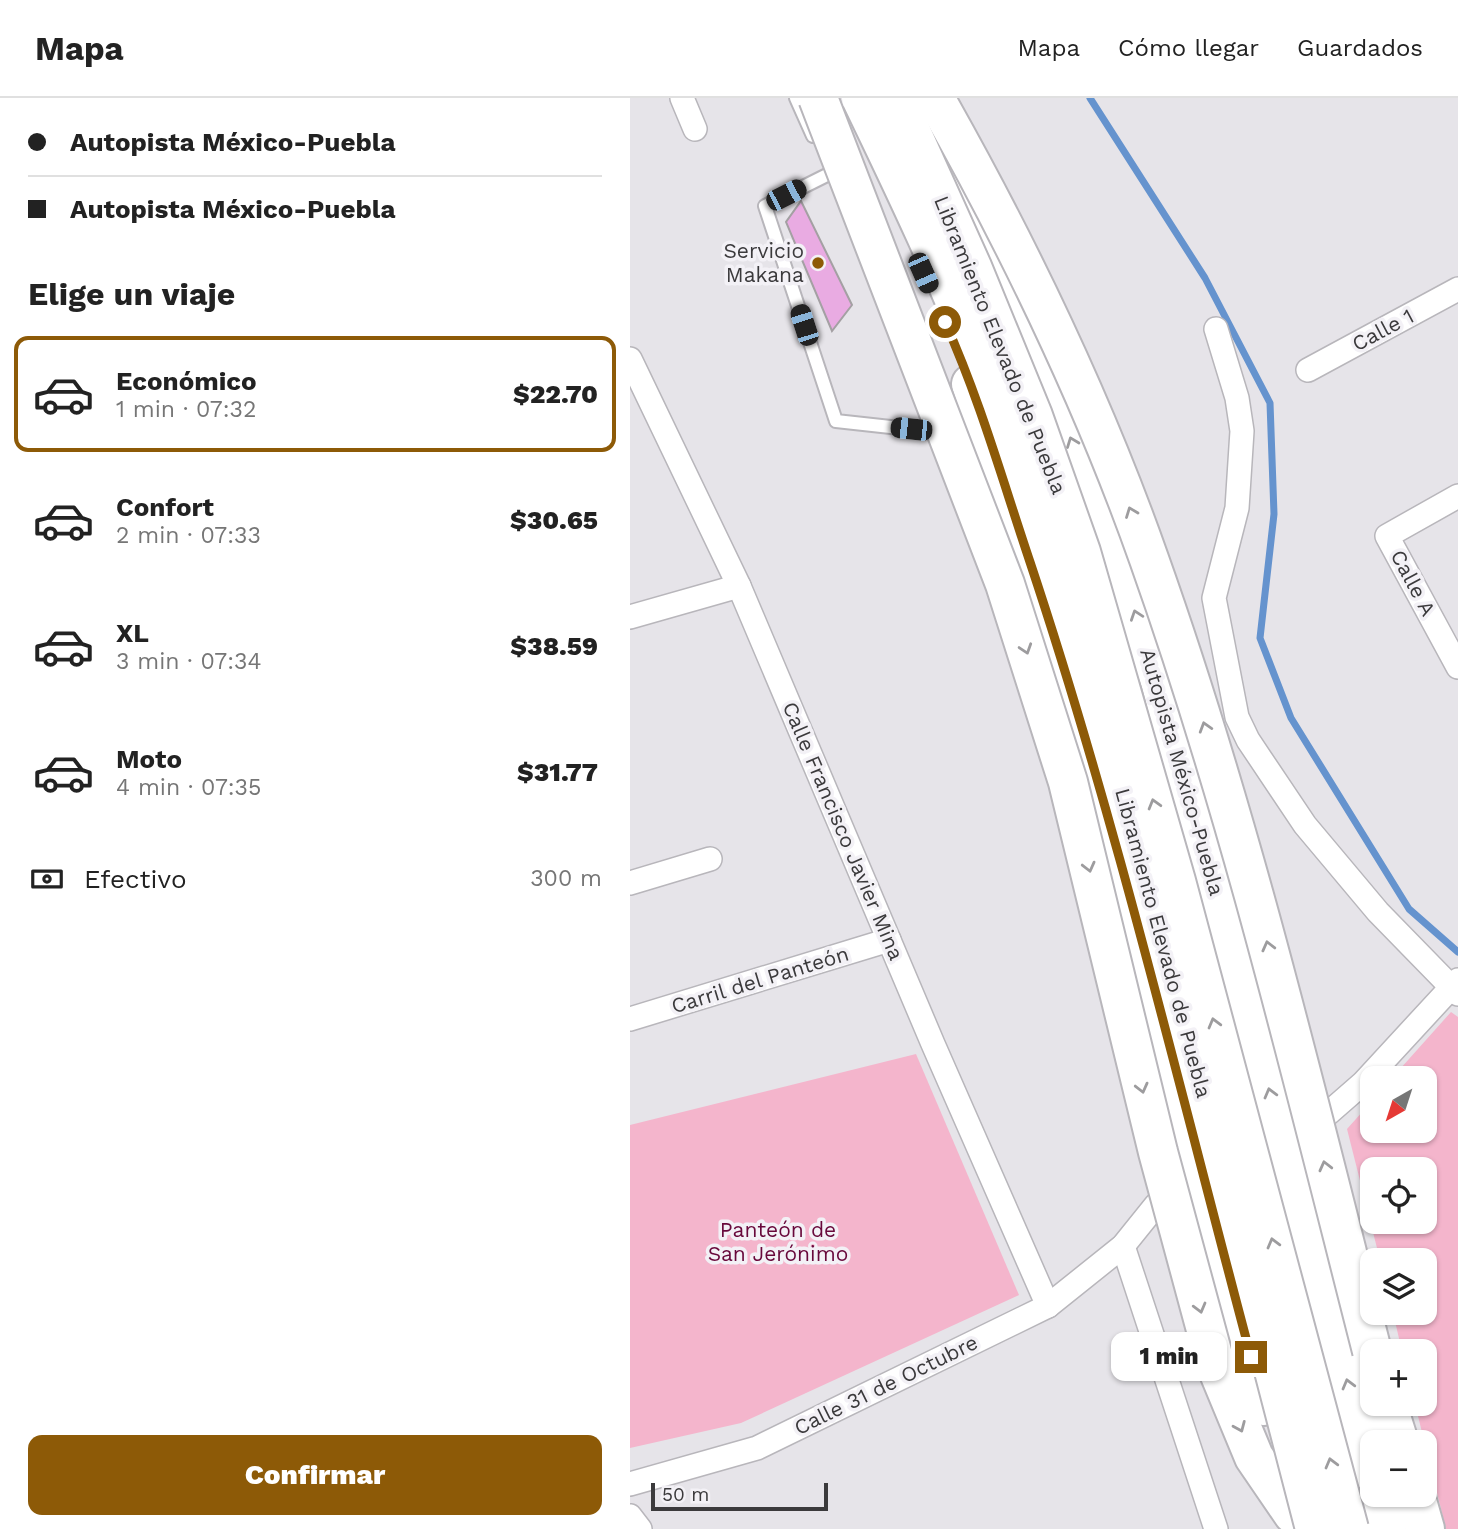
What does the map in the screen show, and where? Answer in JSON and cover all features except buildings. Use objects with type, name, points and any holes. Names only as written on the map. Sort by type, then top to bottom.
[{"type":"highway","points":[[818,98],[1005,584],[1068,782],[1158,1152],[1215,1363],[1254,1457],[1302,1524]]},
{"type":"highway","points":[[842,98],[857,125],[967,372],[1058,649],[1097,778],[1302,1524]]},
{"type":"highway","name":"Libramiento Elevado de Puebla","points":[[861,98],[943,271],[986,377],[1050,554],[1119,779],[1151,898],[1302,1524]]},
{"type":"highway","name":"Libramiento Elevado de Puebla","points":[[896,98],[972,267],[1033,416],[1081,552],[1177,881],[1349,1529]]},
{"type":"highway","name":"Autopista México-Puebla","points":[[917,98],[1063,420],[1160,681],[1360,1430]]},
{"type":"highway","points":[[935,98],[1056,334],[1149,557],[1226,792],[1369,1339]]},
{"type":"highway","points":[[1381,1507],[1387,1529]]},
{"type":"highway","points":[[1419,1507],[1425,1529]]},
{"type":"street","points":[[682,98],[695,129]]},
{"type":"street","name":"Calle 1","points":[[1308,370],[1458,289]]},
{"type":"street","points":[[1216,328],[1237,398],[1242,431],[1237,508],[1214,597],[1237,717],[1248,740],[1305,825],[1378,912],[1456,987],[1363,1083],[1324,1117]]},
{"type":"street","name":"Calle Francisco Javier Mina","points":[[630,359],[739,586],[1048,1306]]},
{"type":"street","name":"Calle A","points":[[1458,496],[1387,536],[1458,667]]},
{"type":"street","points":[[630,617],[739,586]]},
{"type":"street","points":[[630,883],[710,859]]},
{"type":"street","name":"Carril del Panteón","points":[[630,1019],[889,940]]},
{"type":"street","name":"Calle 31 de Octubre","points":[[630,1484],[757,1448],[1048,1306],[1123,1246],[1156,1206]]},
{"type":"street","points":[[1123,1246],[1216,1529]]},
{"type":"street","points":[[630,1516],[640,1529]]},
{"type":"lane","points":[[797,98],[818,149]]},
{"type":"lane","points":[[823,162],[831,180],[765,206],[836,421],[936,432]]},
{"type":"lane","points":[[879,294],[944,453],[1058,649]]},
{"type":"green space","points":[[1451,1012],[1458,1017],[1458,1529],[1446,1529],[1437,1493],[1437,1430],[1421,1430],[1418,1416],[1437,1416],[1437,1339],[1399,1339],[1396,1325],[1437,1325],[1437,1248],[1377,1248],[1373,1234],[1437,1234],[1437,1157],[1360,1157],[1360,1181],[1347,1129],[1360,1114],[1360,1143],[1437,1143],[1437,1066],[1403,1066]]},
{"type":"green space","name":"Panteón de San Jerónimo","points":[[916,1054],[1019,1295],[741,1423],[630,1448],[630,1125]]},
{"type":"waterway","points":[[1090,98],[1205,278],[1270,403],[1274,514],[1260,638],[1291,718],[1409,909],[1458,952]]},
{"type":"place","name":"Servicio Makana","points":[[818,263]]},
{"type":"route","points":[[945,322],[967,372],[1058,649],[1097,778],[1251,1357]]}]
